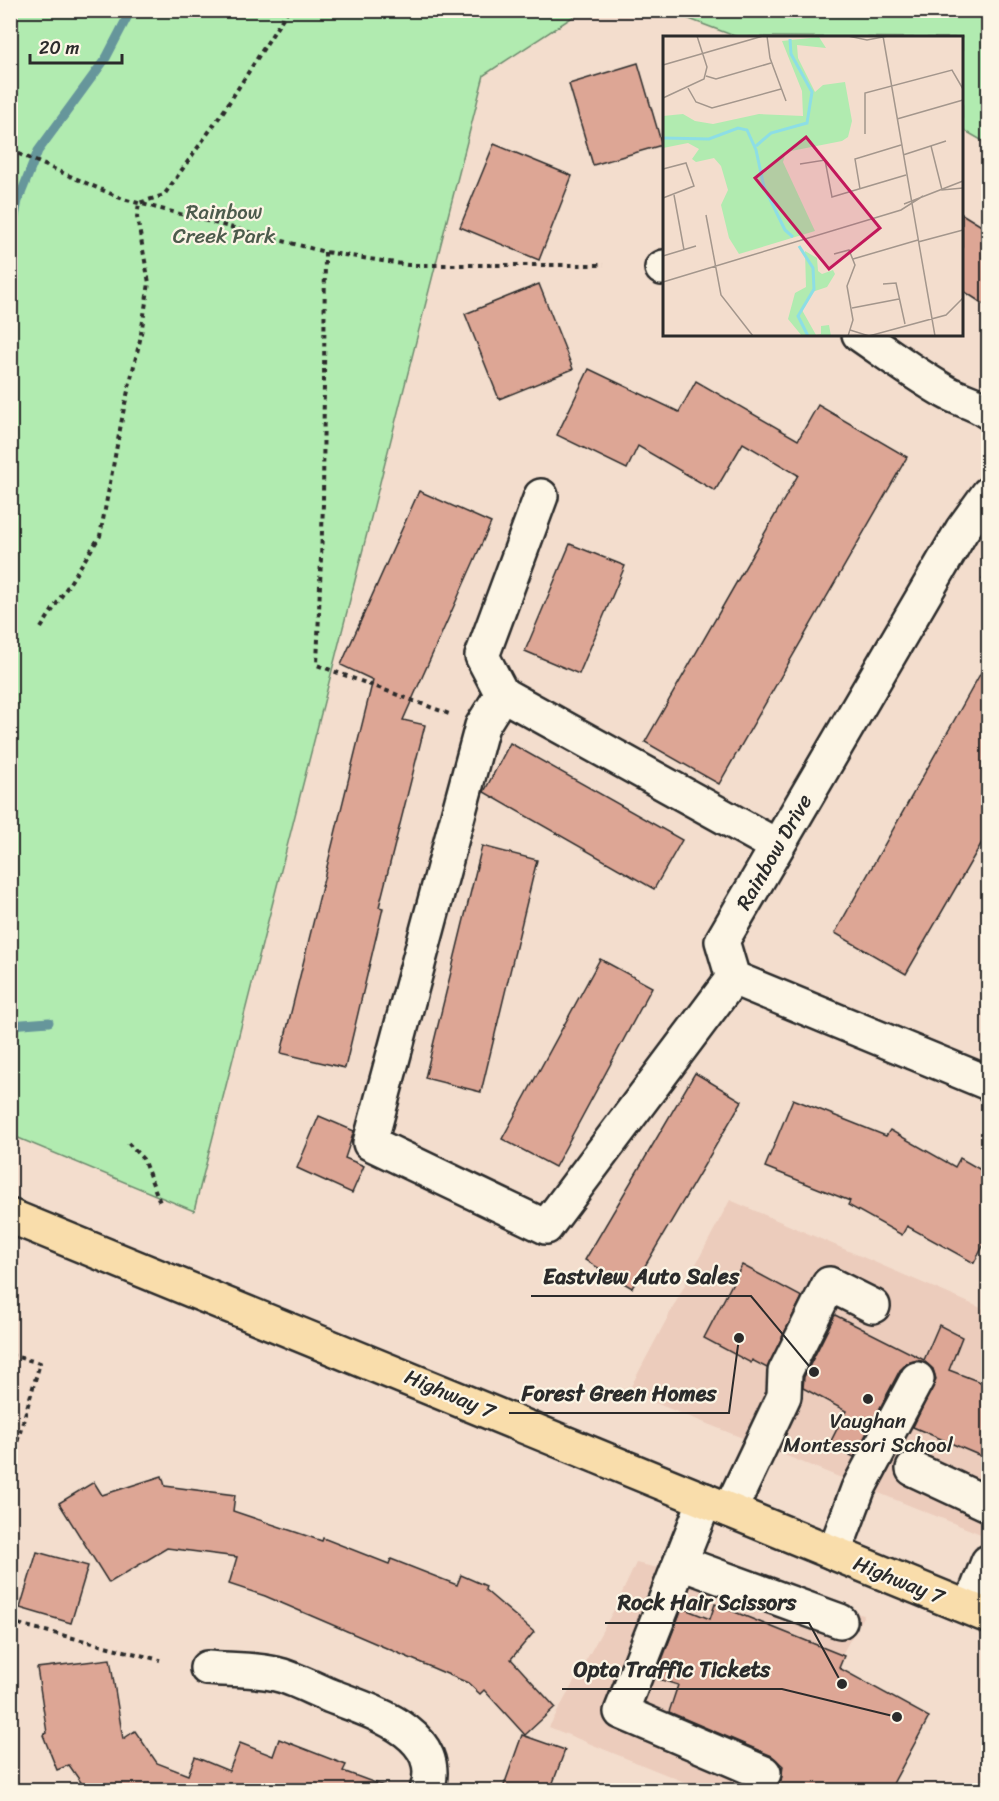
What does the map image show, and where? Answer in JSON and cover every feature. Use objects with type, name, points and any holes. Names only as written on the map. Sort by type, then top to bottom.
[{"type":"main road","name":"Highway 7","points":[[10,1216],[979,1612]]},
{"type":"street","points":[[862,336],[940,388],[977,404],[988,412]]},
{"type":"street","name":"Rainbow Drive","points":[[733,978],[722,941],[962,530],[988,494]]},
{"type":"street","points":[[541,496],[482,656],[502,694],[777,846]]},
{"type":"street","points":[[502,694],[482,726],[370,1143],[546,1227],[733,978],[988,1083]]},
{"type":"street","points":[[764,1773],[621,1712],[681,1563],[784,1396],[785,1372],[829,1284],[873,1306]]},
{"type":"street","points":[[834,1553],[858,1489],[917,1379]]},
{"type":"street","points":[[913,1470],[988,1504]]},
{"type":"street","points":[[979,1612],[988,1562]]},
{"type":"street","points":[[681,1563],[840,1622]]},
{"type":"street","points":[[207,1668],[276,1674],[395,1721],[420,1744],[428,1763],[430,1782],[427,1791]]},
{"type":"path","points":[[140,203],[164,195],[223,112],[288,10]]},
{"type":"path","points":[[10,150],[123,199],[324,252],[408,265],[604,265]]},
{"type":"path","points":[[41,628],[100,537],[124,408],[140,340],[149,283],[137,217],[140,203]]},
{"type":"path","points":[[324,252],[323,504],[317,665],[482,726]]},
{"type":"path","points":[[982,578],[988,580]]},
{"type":"path","points":[[128,1143],[143,1159],[161,1205]]},
{"type":"path","points":[[10,1355],[40,1363],[10,1467]]},
{"type":"path","points":[[10,1622],[160,1660]]},
{"type":"shaded area","points":[[730,1200],[988,1311],[988,1537],[628,1392]]},
{"type":"shaded area","points":[[636,1563],[864,1615],[766,1790],[704,1790],[549,1727],[616,1606]]},
{"type":"green space","name":"Rainbow Creek Park","points":[[10,11],[582,11],[484,75],[194,1211],[11,1135]]},
{"type":"green space","points":[[668,11],[988,11],[988,144],[963,130],[963,36],[734,36]]},
{"type":"building","points":[[638,63],[662,145],[593,165],[569,84]]},
{"type":"building","points":[[494,144],[572,176],[539,260],[460,227]]},
{"type":"building","points":[[963,215],[988,230],[988,307],[963,291]]},
{"type":"building","points":[[539,284],[573,369],[499,399],[465,314]]},
{"type":"building","points":[[589,369],[679,412],[696,381],[798,440],[818,405],[907,457],[719,784],[645,742],[798,475],[743,443],[715,491],[638,446],[627,469],[557,435]]},
{"type":"building","points":[[419,491],[491,523],[403,720],[425,725],[379,907],[383,908],[345,1068],[281,1053],[373,680],[341,665]]},
{"type":"building","points":[[570,544],[625,566],[579,674],[525,651]]},
{"type":"building","points":[[988,660],[988,832],[906,974],[835,933]]},
{"type":"building","points":[[510,743],[682,840],[654,889],[484,792]]},
{"type":"building","points":[[482,846],[537,860],[481,1092],[425,1078]]},
{"type":"building","points":[[600,959],[652,987],[555,1167],[502,1139]]},
{"type":"building","points":[[695,1073],[742,1101],[632,1288],[585,1260]]},
{"type":"building","points":[[793,1099],[886,1136],[890,1130],[955,1167],[960,1158],[988,1174],[988,1237],[974,1263],[907,1226],[902,1235],[848,1205],[850,1201],[765,1167]]},
{"type":"building","points":[[319,1116],[354,1131],[345,1158],[364,1166],[352,1193],[297,1168]]},
{"type":"building","points":[[742,1265],[802,1297],[767,1368],[752,1360],[751,1363],[704,1338]]},
{"type":"building","points":[[835,1315],[924,1360],[939,1325],[962,1337],[949,1370],[988,1385],[988,1459],[913,1427],[936,1379],[933,1369],[925,1362],[917,1360],[908,1363],[900,1370],[854,1457],[829,1445],[846,1411],[803,1388],[804,1377]]},
{"type":"building","points":[[162,1476],[165,1486],[235,1495],[233,1511],[322,1541],[323,1538],[389,1564],[391,1559],[457,1585],[461,1575],[486,1586],[485,1590],[534,1632],[511,1659],[555,1707],[525,1735],[484,1690],[480,1694],[468,1683],[265,1596],[229,1584],[237,1557],[167,1548],[109,1583],[59,1503],[94,1482],[102,1495]]},
{"type":"building","points":[[37,1552],[88,1566],[71,1623],[20,1608]]},
{"type":"building","points":[[715,1604],[844,1656],[839,1668],[929,1717],[889,1791],[770,1791],[781,1781],[783,1766],[772,1756],[669,1712],[678,1685],[655,1678],[682,1608],[710,1619]]},
{"type":"building","points":[[110,1659],[123,1739],[135,1731],[157,1763],[188,1775],[195,1757],[229,1771],[240,1743],[273,1756],[279,1739],[346,1765],[343,1771],[389,1788],[388,1791],[87,1791],[69,1765],[57,1770],[43,1735],[47,1733],[37,1668]]},
{"type":"building","points":[[522,1735],[565,1750],[550,1791],[502,1791]]},
{"type":"waterway","points":[[10,242],[18,201],[38,151],[106,58],[131,10]]},
{"type":"waterway","points":[[10,1025],[49,1022]]},
{"type":"place","name":"Forest Green Homes","points":[[739,1338]]},
{"type":"place","name":"Eastview Auto Sales","points":[[814,1372]]},
{"type":"place","name":"Vaughan Montessori School","points":[[868,1399]]},
{"type":"place","name":"Rock Hair Scissors","points":[[842,1684]]},
{"type":"place","name":"Opta Traffic Tickets","points":[[897,1717]]}]
